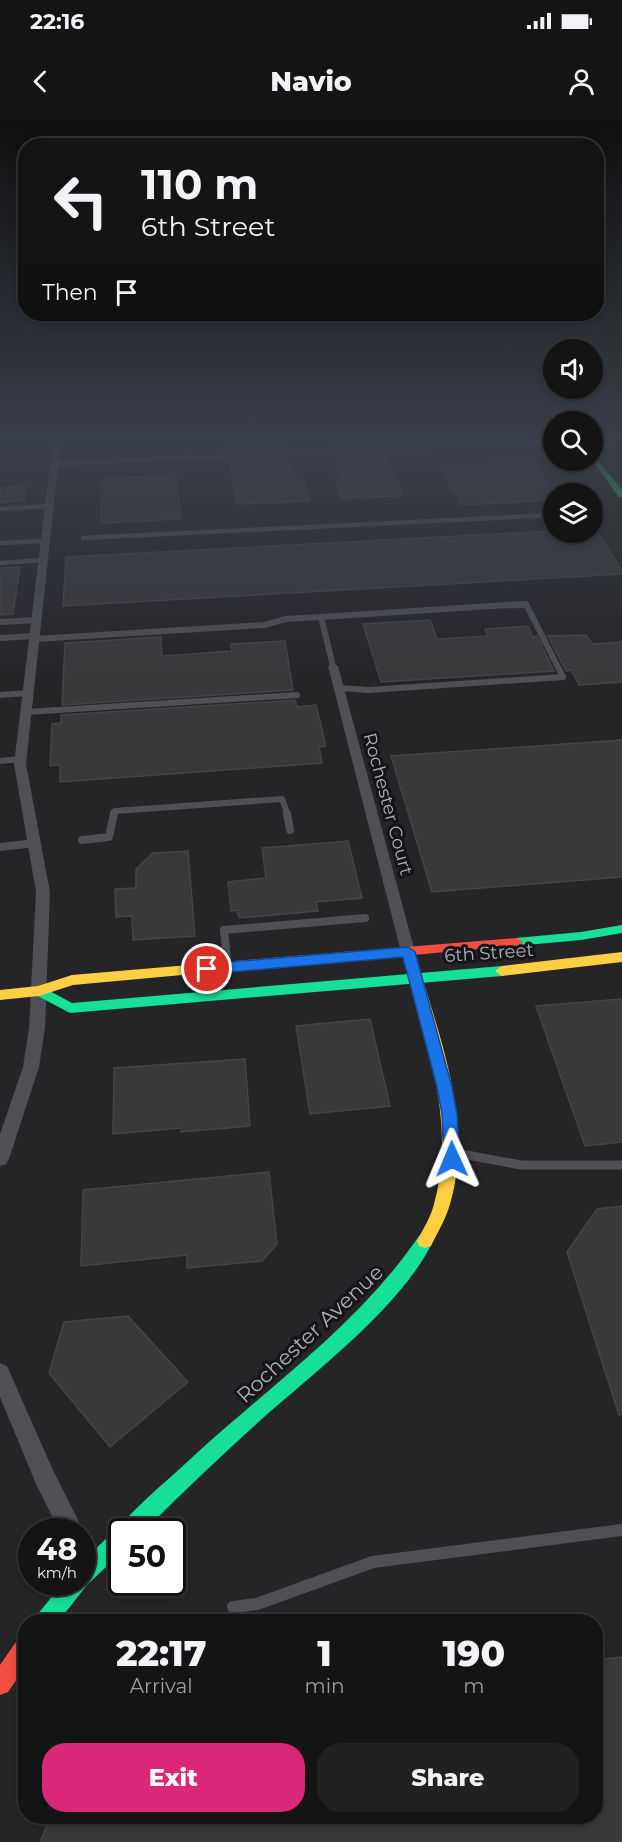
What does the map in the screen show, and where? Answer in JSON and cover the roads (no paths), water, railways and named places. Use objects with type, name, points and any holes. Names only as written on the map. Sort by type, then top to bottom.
[{"type":"main road","name":"6th Street","points":[[0,995],[39,991],[72,980],[581,936],[622,929]]},
{"type":"main road","name":"Rochester Avenue","points":[[143,1518],[267,1402],[374,1310],[407,1271],[432,1232],[447,1192],[452,1152],[450,1114],[445,1087],[408,952]]},
{"type":"main road","name":"6th Street","points":[[39,991],[70,1008],[539,968],[622,957]]},
{"type":"main road","points":[[96,1560],[108,1549]]},
{"type":"main road","points":[[50,1614],[64,1596]]},
{"type":"main road","points":[[0,1684],[18,1658]]},
{"type":"street","points":[[0,1159],[31,1067],[37,1028],[43,892],[20,759],[48,520]]},
{"type":"street","name":"Rochester Court","points":[[333,666],[408,952]]},
{"type":"street","points":[[0,1373],[44,1476],[65,1518]]},
{"type":"lane","points":[[83,538],[444,520]]},
{"type":"lane","points":[[0,543],[45,541]]},
{"type":"lane","points":[[0,563],[43,560]]},
{"type":"lane","points":[[0,638],[264,624],[286,619],[526,604],[563,677],[369,690],[339,688]]},
{"type":"lane","points":[[321,617],[333,666]]},
{"type":"lane","points":[[0,622],[36,620]]},
{"type":"lane","points":[[0,695],[28,693]]},
{"type":"lane","points":[[26,712],[297,695]]},
{"type":"lane","points":[[0,761],[20,759]]},
{"type":"lane","points":[[82,840],[109,837],[115,811],[282,799],[287,811],[290,830]]},
{"type":"lane","points":[[0,847],[34,843]]},
{"type":"lane","points":[[228,968],[224,930],[365,918]]},
{"type":"lane","points":[[452,1152],[521,1165],[622,1165]]},
{"type":"lane","points":[[233,1607],[257,1604],[373,1562],[622,1530]]}]
